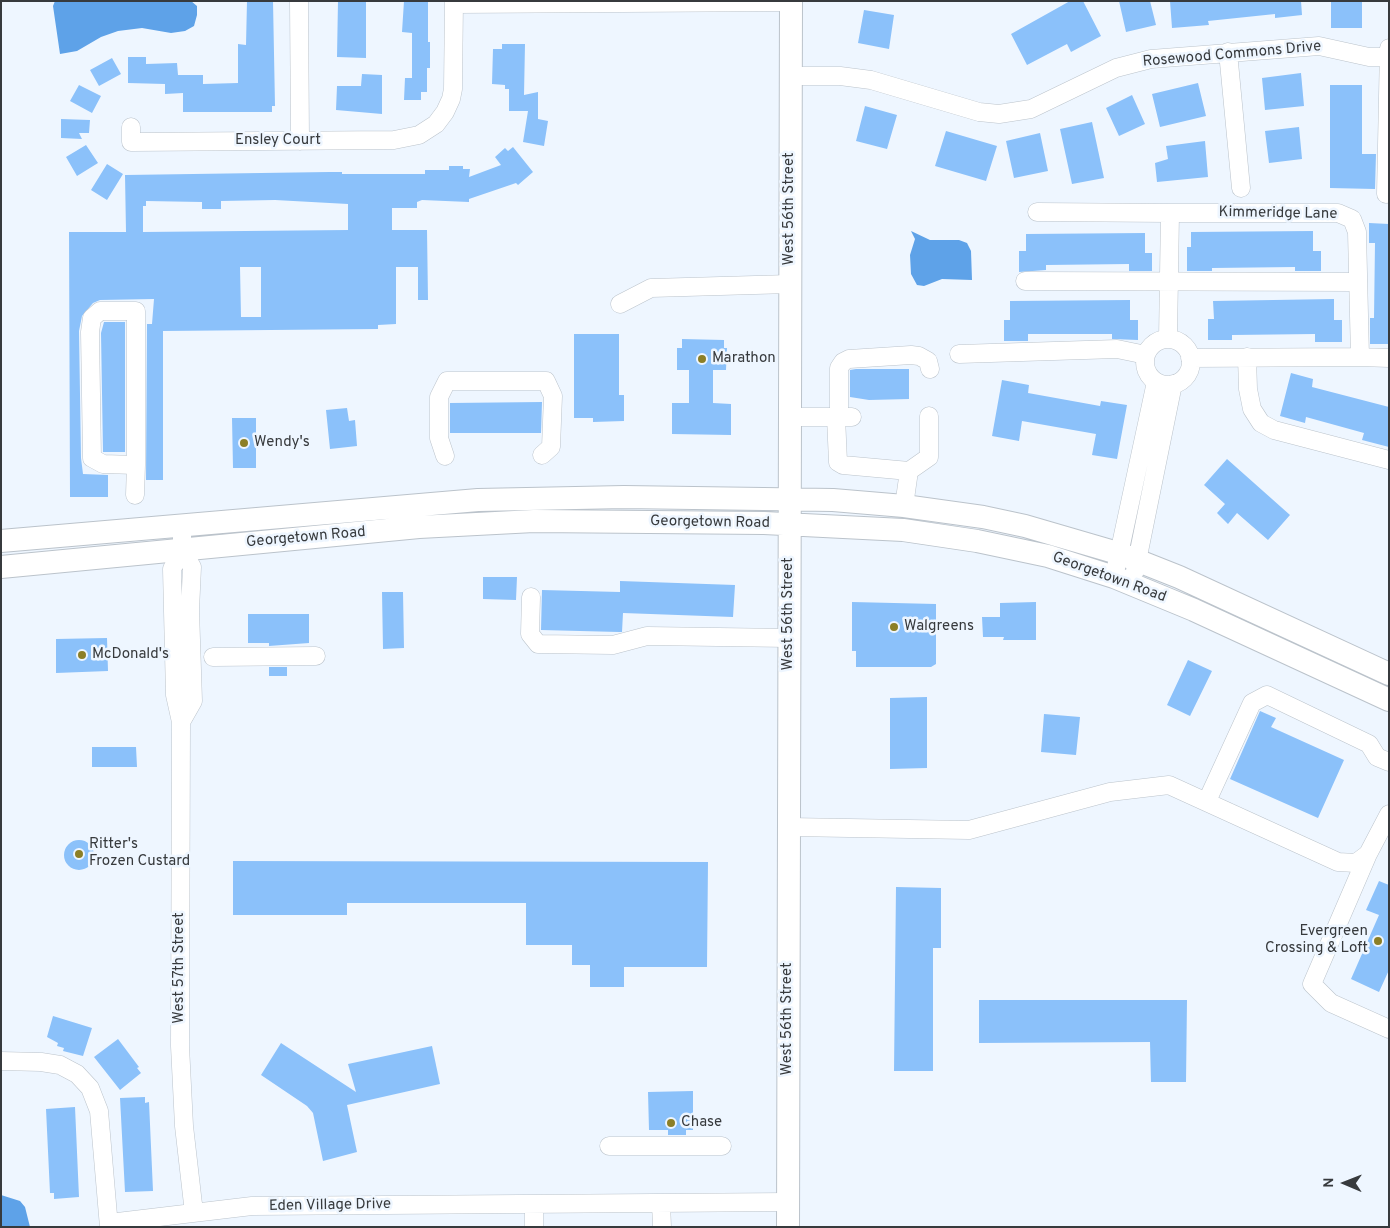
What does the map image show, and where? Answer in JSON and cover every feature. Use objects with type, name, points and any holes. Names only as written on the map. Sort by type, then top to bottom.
[{"type":"main road","name":"West 56th Street","points":[[788,1227],[791,2]]},
{"type":"main road","name":"Georgetown Road","points":[[1,541],[478,500],[574,497],[790,499],[904,506],[983,516],[1074,538],[1130,557],[1389,674]]},
{"type":"main road","name":"Georgetown Road","points":[[1,567],[419,527],[534,522],[790,524],[895,530],[952,537],[1048,556],[1123,580],[1389,700]]},
{"type":"street","points":[[299,1],[300,141]]},
{"type":"street","points":[[454,3],[791,2]]},
{"type":"street","name":"Ensley Court","points":[[131,127],[130,142],[401,140],[419,135],[436,124],[445,112],[454,89],[454,3]]},
{"type":"street","name":"Rosewood Commons Drive","points":[[790,76],[861,79],[979,112],[1005,114],[1031,109],[1097,76],[1130,64],[1164,58],[1319,46],[1369,56],[1389,57]]},
{"type":"street","points":[[1386,194],[1389,48]]},
{"type":"street","points":[[1228,52],[1241,188]]},
{"type":"street","name":"Kimmeridge Lane","points":[[1037,212],[1338,213],[1352,219],[1357,232],[1360,357]]},
{"type":"street","points":[[1168,339],[1170,212]]},
{"type":"street","points":[[1025,281],[1358,282]]},
{"type":"street","points":[[620,304],[651,288],[790,284]]},
{"type":"street","points":[[135,495],[136,465],[136,311],[100,311],[92,318],[90,332],[92,458],[103,464],[136,465]]},
{"type":"street","points":[[1168,339],[1182,344],[1190,358],[1189,371],[1185,377],[1164,383],[1146,370],[1146,355],[1154,343],[1168,339]]},
{"type":"street","points":[[959,354],[1117,349],[1146,355]]},
{"type":"street","points":[[910,472],[843,465],[838,462],[842,417],[840,368],[843,362],[849,359],[911,355],[919,356],[928,361],[930,369]]},
{"type":"street","points":[[1247,357],[1248,389],[1252,409],[1260,423],[1274,430],[1389,460]]},
{"type":"street","points":[[1190,358],[1389,358]]},
{"type":"street","points":[[445,456],[439,438],[439,397],[448,381],[546,381],[552,396],[551,446],[542,455]]},
{"type":"street","points":[[1123,580],[1130,557],[1164,383]]},
{"type":"street","points":[[904,506],[910,472],[929,457],[929,416]]},
{"type":"street","points":[[790,417],[842,417]]},
{"type":"street","name":"West 57th Street","points":[[182,526],[182,549],[192,566],[190,610],[193,701],[181,722],[180,1072],[194,1213]]},
{"type":"street","points":[[531,597],[530,634],[538,644],[613,645],[647,636],[790,638]]},
{"type":"street","points":[[213,657],[316,656]]},
{"type":"street","points":[[1207,801],[1252,703],[1267,695],[1369,744],[1377,757],[1389,762]]},
{"type":"street","points":[[789,827],[969,830],[1110,792],[1169,785],[1338,862],[1356,863],[1368,854]]},
{"type":"street","points":[[1389,814],[1368,854],[1312,984],[1331,1003],[1389,1029]]},
{"type":"street","name":"Eden Village Drive","points":[[1,1061],[41,1062],[60,1065],[76,1074],[90,1088],[100,1112],[109,1225],[252,1206],[788,1202]]},
{"type":"street","points":[[609,1146],[722,1146]]},
{"type":"street","points":[[661,1203],[662,1227]]},
{"type":"street","points":[[534,1204],[534,1227]]},
{"type":"water","points":[[55,1],[191,1],[197,6],[197,15],[194,26],[185,31],[171,33],[142,28],[118,31],[101,37],[77,51],[60,54],[53,6]]},
{"type":"water","points":[[911,231],[930,240],[959,240],[967,243],[971,251],[972,280],[942,279],[924,286],[917,285],[911,274],[910,255],[915,239]]},
{"type":"water","points":[[1,1195],[20,1201],[25,1207],[30,1227],[1,1227]]},
{"type":"building","points":[[247,1],[273,1],[275,106],[272,106],[272,112],[183,112],[183,93],[165,94],[165,84],[128,83],[128,57],[146,57],[146,64],[177,63],[178,75],[203,75],[203,84],[238,83],[238,44],[246,45]]},
{"type":"building","points":[[338,1],[366,1],[366,58],[337,57]]},
{"type":"building","points":[[404,1],[428,1],[430,68],[427,68],[427,92],[421,92],[421,100],[404,100],[405,78],[412,78],[412,33],[402,32]]},
{"type":"building","points":[[1070,1],[1083,1],[1101,36],[1071,52],[1067,44],[1027,65],[1011,34]]},
{"type":"building","points":[[1119,1],[1150,1],[1156,25],[1126,32]]},
{"type":"building","points":[[1170,1],[1301,1],[1302,15],[1275,18],[1275,14],[1208,21],[1209,25],[1172,28]]},
{"type":"building","points":[[1331,1],[1362,1],[1362,28],[1331,28]]},
{"type":"building","points":[[864,10],[894,15],[889,49],[858,43]]},
{"type":"building","points":[[502,44],[525,44],[524,95],[538,92],[538,119],[548,121],[544,146],[523,142],[528,111],[509,111],[509,89],[505,89],[505,85],[492,84],[493,49],[502,49]]},
{"type":"building","points":[[112,58],[121,74],[99,86],[90,70]]},
{"type":"building","points":[[1301,73],[1304,106],[1265,110],[1262,78]]},
{"type":"building","points":[[362,74],[382,75],[382,114],[336,110],[337,86],[361,86]]},
{"type":"building","points":[[1198,83],[1206,116],[1160,127],[1152,94]]},
{"type":"building","points":[[79,85],[101,96],[92,113],[70,101]]},
{"type":"building","points":[[1330,85],[1362,85],[1362,154],[1376,154],[1375,189],[1330,188]]},
{"type":"building","points":[[1132,95],[1145,124],[1119,136],[1106,108]]},
{"type":"building","points":[[865,106],[897,115],[887,149],[856,141]]},
{"type":"building","points":[[61,119],[90,120],[89,133],[79,133],[82,139],[61,138]]},
{"type":"building","points":[[1092,122],[1104,178],[1072,184],[1060,129]]},
{"type":"building","points":[[1299,127],[1302,159],[1269,163],[1265,131]]},
{"type":"building","points":[[946,131],[997,146],[986,181],[935,166]]},
{"type":"building","points":[[1040,133],[1048,171],[1014,178],[1006,141]]},
{"type":"building","points":[[1205,141],[1208,177],[1157,182],[1155,163],[1168,159],[1166,146]]},
{"type":"building","points":[[86,145],[98,163],[77,176],[66,157]]},
{"type":"building","points":[[513,147],[533,172],[518,185],[516,183],[469,199],[469,202],[422,200],[417,202],[417,208],[392,208],[392,230],[427,230],[428,300],[418,300],[418,267],[396,267],[396,324],[378,325],[378,329],[163,331],[163,480],[146,480],[147,324],[152,324],[154,299],[100,300],[93,303],[82,316],[79,331],[81,458],[83,474],[108,475],[108,497],[70,497],[69,232],[126,232],[125,175],[329,172],[342,172],[342,174],[425,174],[425,170],[449,170],[449,166],[463,166],[463,169],[470,169],[469,177],[501,165],[495,157],[505,148],[508,151]],"holes":[[[275,200],[348,204],[348,230],[143,232],[143,206],[146,206],[146,201],[202,202],[202,209],[221,209],[221,201]],[[240,267],[261,267],[261,317],[241,317]]]},
{"type":"building","points":[[107,164],[123,174],[107,200],[91,190]]},
{"type":"building","points":[[1369,223],[1389,224],[1389,344],[1370,344],[1370,318],[1374,318],[1375,243],[1369,243]]},
{"type":"building","points":[[1313,231],[1313,251],[1321,251],[1321,271],[1295,271],[1295,267],[1212,268],[1212,271],[1187,271],[1187,247],[1191,247],[1191,232]]},
{"type":"building","points":[[1145,233],[1145,253],[1152,253],[1152,271],[1129,271],[1129,264],[1046,265],[1046,270],[1019,272],[1019,251],[1026,251],[1026,234]]},
{"type":"building","points":[[1334,299],[1334,320],[1342,320],[1342,342],[1315,342],[1315,334],[1232,335],[1232,340],[1208,340],[1208,319],[1214,319],[1213,301]]},
{"type":"building","points":[[1130,300],[1130,320],[1138,320],[1138,340],[1112,339],[1112,334],[1028,334],[1028,341],[1004,341],[1004,320],[1010,320],[1010,301]]},
{"type":"building","points":[[104,322],[125,322],[125,452],[103,452],[101,333]]},
{"type":"building","points":[[574,334],[619,334],[619,395],[624,395],[624,421],[593,422],[593,418],[574,418]]},
{"type":"building","points":[[682,339],[724,340],[724,348],[727,348],[726,370],[713,370],[713,403],[731,404],[731,435],[672,434],[672,403],[689,403],[689,370],[677,370],[677,348],[682,348]]},
{"type":"building","points":[[909,369],[909,399],[869,400],[850,397],[850,370]]},
{"type":"building","points":[[1291,373],[1313,379],[1312,387],[1389,407],[1389,447],[1362,440],[1364,433],[1306,417],[1305,423],[1280,416]]},
{"type":"building","points":[[1002,380],[1029,385],[1028,393],[1100,406],[1101,401],[1127,405],[1117,459],[1092,455],[1096,434],[1022,421],[1019,441],[992,436]]},
{"type":"building","points":[[542,402],[541,433],[450,433],[450,403]]},
{"type":"building","points":[[347,408],[349,421],[355,420],[357,446],[330,449],[326,410]]},
{"type":"building","name":"Wendy's","points":[[232,418],[256,418],[256,468],[233,468]]},
{"type":"building","points":[[1227,459],[1290,515],[1268,540],[1237,513],[1228,524],[1217,513],[1225,504],[1204,485]]},
{"type":"building","points":[[483,577],[517,577],[516,600],[483,599]]},
{"type":"building","points":[[620,581],[735,585],[733,617],[623,613],[622,632],[541,630],[542,590],[620,592]]},
{"type":"building","points":[[382,592],[403,592],[404,648],[383,649]]},
{"type":"building","name":"Walgreens","points":[[852,602],[936,604],[936,664],[931,667],[856,667],[856,651],[852,651]]},
{"type":"building","points":[[1036,602],[1036,640],[1003,640],[1004,637],[983,637],[982,617],[1000,617],[1000,603]]},
{"type":"building","points":[[248,614],[309,614],[309,643],[269,646],[269,643],[248,643]]},
{"type":"building","name":"McDonald's","points":[[107,638],[108,671],[56,673],[56,639]]},
{"type":"building","points":[[1188,660],[1212,671],[1190,716],[1167,705]]},
{"type":"building","points":[[269,667],[287,667],[287,676],[269,676]]},
{"type":"building","points":[[927,697],[927,768],[890,769],[890,698]]},
{"type":"building","points":[[1260,711],[1276,718],[1271,727],[1344,760],[1318,818],[1230,779]]},
{"type":"building","points":[[1044,714],[1080,717],[1076,755],[1041,752]]},
{"type":"building","points":[[92,747],[136,747],[137,767],[92,767]]},
{"type":"building","name":"Ritter's Frozen Custard","points":[[79,840],[85,841],[93,849],[93,861],[85,869],[79,870],[73,869],[65,861],[64,855],[65,849],[73,841]]},
{"type":"building","points":[[233,861],[708,862],[707,967],[624,967],[624,987],[590,987],[590,965],[572,965],[572,945],[526,945],[526,903],[347,903],[347,915],[233,915]]},
{"type":"building","name":"Evergreen Crossing & Loft","points":[[1379,881],[1389,885],[1389,970],[1379,992],[1351,979],[1379,915],[1366,910]]},
{"type":"building","points":[[896,887],[941,888],[941,948],[933,948],[933,1071],[894,1071]]},
{"type":"building","points":[[979,1000],[1187,1000],[1186,1082],[1151,1082],[1150,1042],[979,1043]]},
{"type":"building","points":[[53,1016],[92,1028],[83,1056],[63,1051],[64,1048],[57,1046],[58,1043],[47,1037]]},
{"type":"building","points":[[118,1039],[139,1067],[137,1068],[141,1073],[120,1090],[94,1057]]},
{"type":"building","points":[[281,1043],[356,1092],[348,1064],[432,1046],[440,1084],[347,1105],[357,1152],[323,1161],[313,1113],[307,1106],[261,1075]]},
{"type":"building","name":"Chase","points":[[693,1091],[693,1130],[686,1130],[686,1135],[668,1135],[668,1130],[649,1130],[648,1092]]},
{"type":"building","points":[[145,1097],[145,1103],[149,1102],[153,1191],[125,1192],[120,1098]]},
{"type":"building","points":[[75,1107],[79,1197],[54,1199],[54,1193],[50,1193],[46,1109]]},
{"type":"place","name":"Marathon","points":[[702,359]]},
{"type":"place","name":"Wendy's","points":[[244,443]]},
{"type":"place","name":"Walgreens","points":[[894,627]]},
{"type":"place","name":"McDonald's","points":[[82,655]]},
{"type":"place","name":"Ritter's Frozen Custard","points":[[79,854]]},
{"type":"place","name":"Evergreen Crossing & Loft","points":[[1378,941]]},
{"type":"place","name":"Chase","points":[[671,1123]]}]
